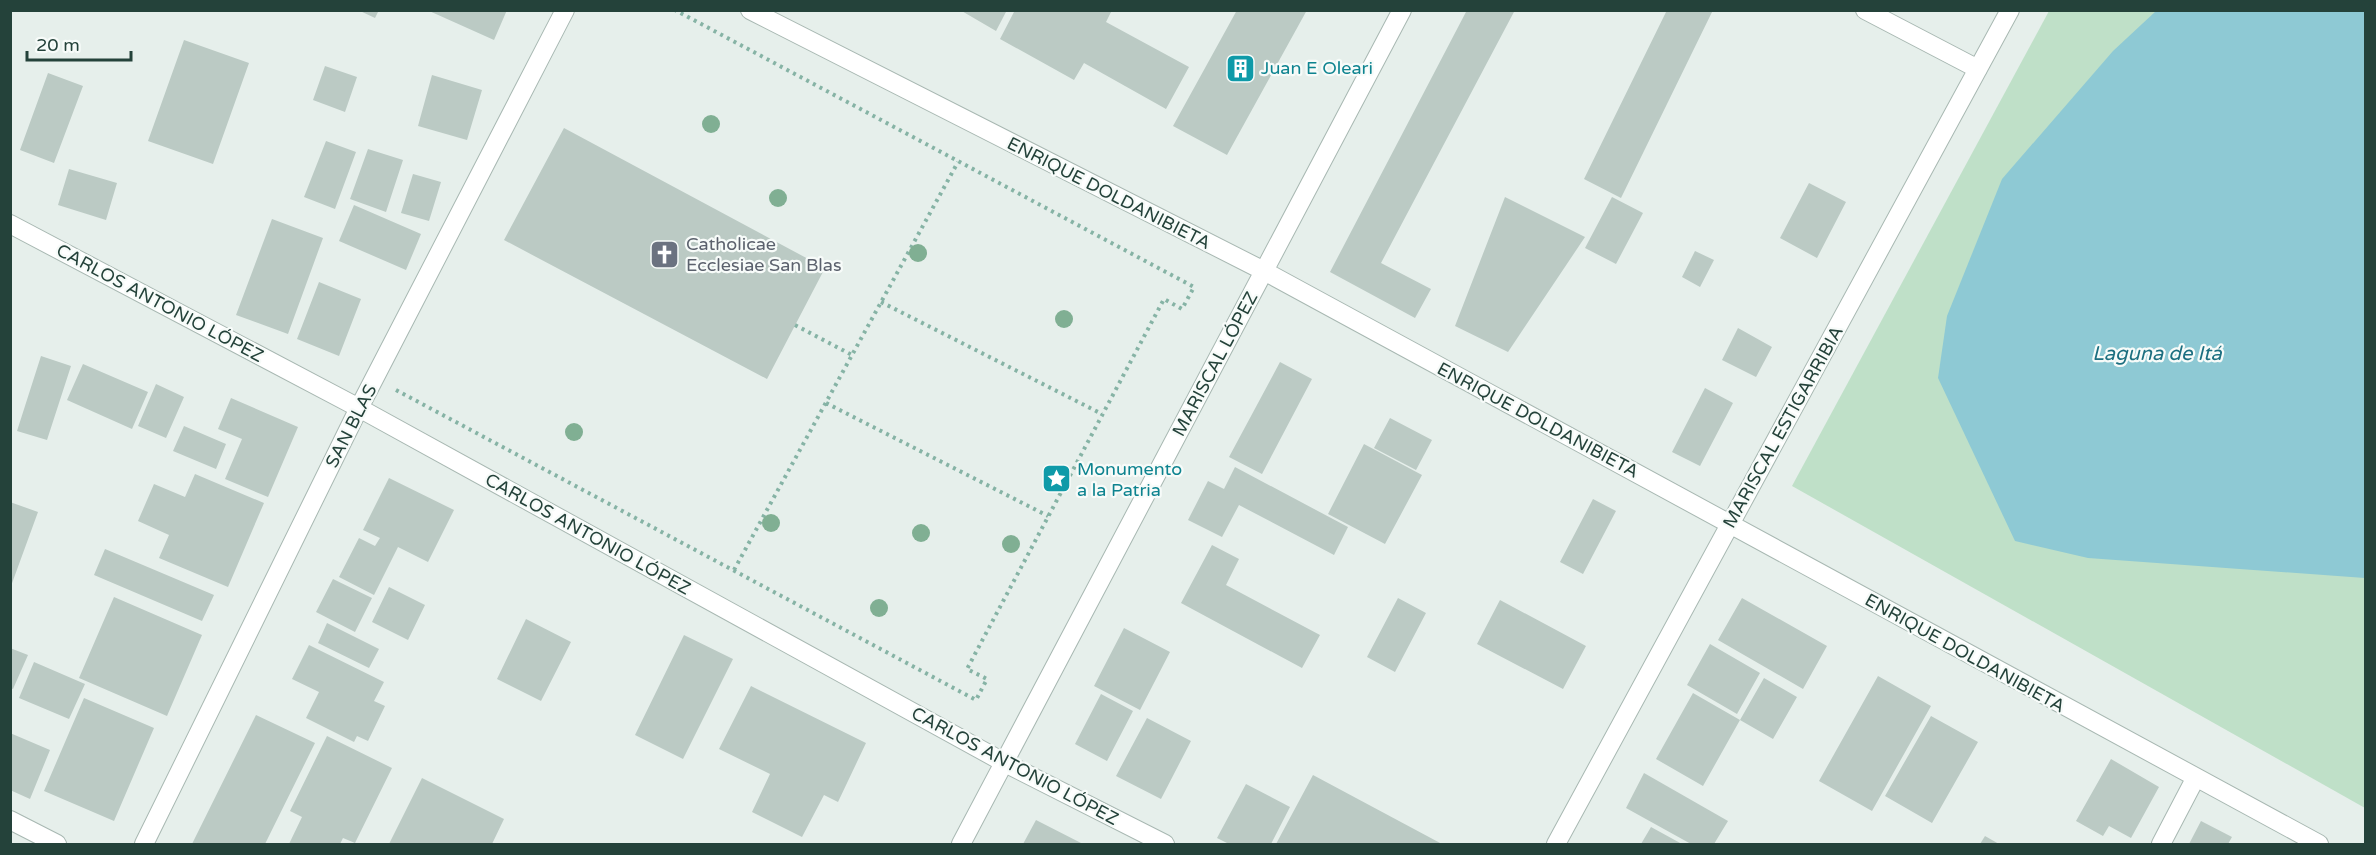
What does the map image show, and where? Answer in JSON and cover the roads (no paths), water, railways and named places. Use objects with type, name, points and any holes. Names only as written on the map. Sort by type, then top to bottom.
[{"type":"street","name":"SAN BLAS","points":[[144,844],[359,408],[565,10]]},
{"type":"street","name":"ENRIQUE DOLDANIBIETA","points":[[750,10],[1264,271],[2195,779],[2319,844]]},
{"type":"street","name":"MARISCAL LÓPEZ","points":[[961,844],[1402,10]]},
{"type":"street","points":[[1865,10],[1978,69]]},
{"type":"street","name":"MARISCAL ESTIGARRIBIA","points":[[1556,844],[2010,10]]},
{"type":"street","name":"CARLOS ANTONIO LÓPEZ","points":[[10,224],[359,408],[1005,762],[1165,844]]},
{"type":"street","points":[[2161,844],[2195,779]]},
{"type":"street","points":[[10,820],[57,844]]},
{"type":"water","name":"Laguna de Itá","points":[[2156,11],[2365,11],[2365,578],[2088,558],[2015,541],[1938,378],[1947,316],[2002,179],[2113,51]]},
{"type":"place","name":"Juan E Oleari","points":[[1240,68]]},
{"type":"place","name":"Catholicae Ecclesiae San Blas","points":[[665,254]]},
{"type":"place","name":"Monumento a la Patria","points":[[1056,479]]}]
